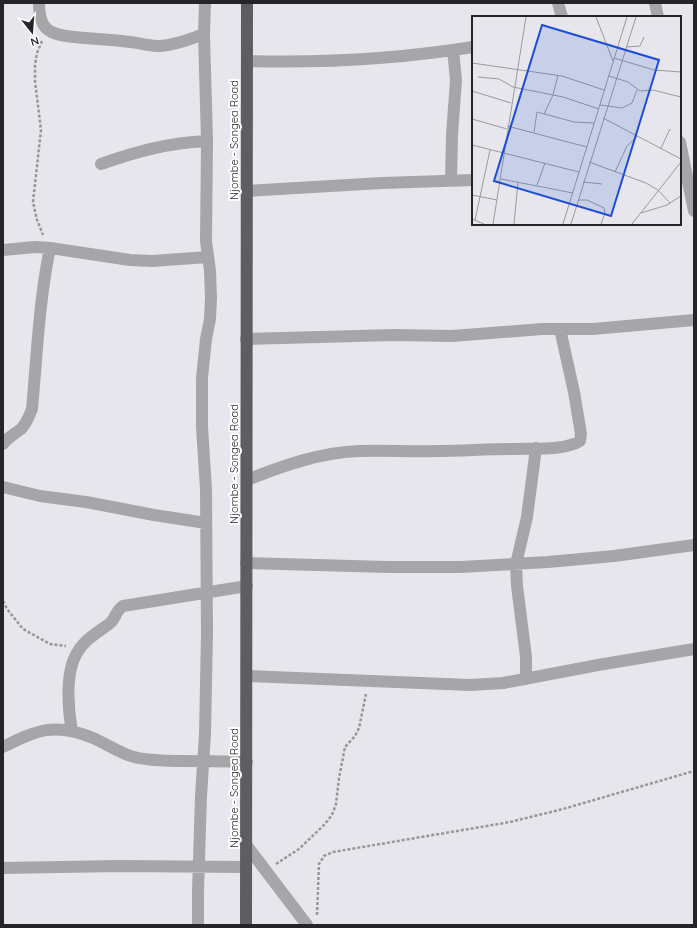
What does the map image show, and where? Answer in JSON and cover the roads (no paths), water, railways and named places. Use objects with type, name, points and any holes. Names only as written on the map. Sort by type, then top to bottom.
[{"type":"highway","name":"Njombe - Songea Road","points":[[246,925],[247,3]]},
{"type":"street","points":[[39,3],[39,11],[43,25],[54,34],[132,42],[147,46],[173,44],[204,34]]},
{"type":"street","points":[[198,925],[200,796],[203,761],[207,633],[202,378],[210,318],[211,298],[206,241],[207,141],[204,34],[205,3]]},
{"type":"street","points":[[558,3],[562,16]]},
{"type":"street","points":[[655,3],[658,16]]},
{"type":"street","points":[[247,62],[348,60],[472,47]]},
{"type":"street","points":[[451,181],[452,135],[456,80],[453,50]]},
{"type":"street","points":[[101,164],[161,146],[207,141]]},
{"type":"street","points":[[681,146],[694,211]]},
{"type":"street","points":[[247,191],[382,183],[472,180]]},
{"type":"street","points":[[3,250],[35,247],[50,248],[130,260],[152,261],[208,257]]},
{"type":"street","points":[[3,444],[8,437],[20,429],[27,421],[32,408],[40,305],[44,275],[50,248]]},
{"type":"street","points":[[246,339],[394,334],[452,336],[542,329],[593,329],[694,320]]},
{"type":"street","points":[[246,480],[276,468],[331,454],[360,450],[436,451],[536,448],[575,444],[580,441],[581,434],[574,392],[560,329]]},
{"type":"street","points":[[526,679],[526,657],[517,586],[516,564],[527,517],[536,448]]},
{"type":"street","points":[[3,487],[40,496],[86,502],[154,516],[206,523]]},
{"type":"street","points":[[246,563],[388,567],[461,567],[614,556],[694,545]]},
{"type":"street","points":[[72,731],[69,714],[68,691],[72,665],[76,653],[97,632],[112,621],[118,608],[247,586]]},
{"type":"street","points":[[247,676],[470,685],[504,683],[694,649]]},
{"type":"street","points":[[3,747],[38,731],[49,729],[72,731],[93,738],[114,750],[134,757],[162,761],[247,762]]},
{"type":"street","points":[[247,846],[265,870],[312,922]]},
{"type":"street","points":[[3,868],[118,866],[246,868]]}]
